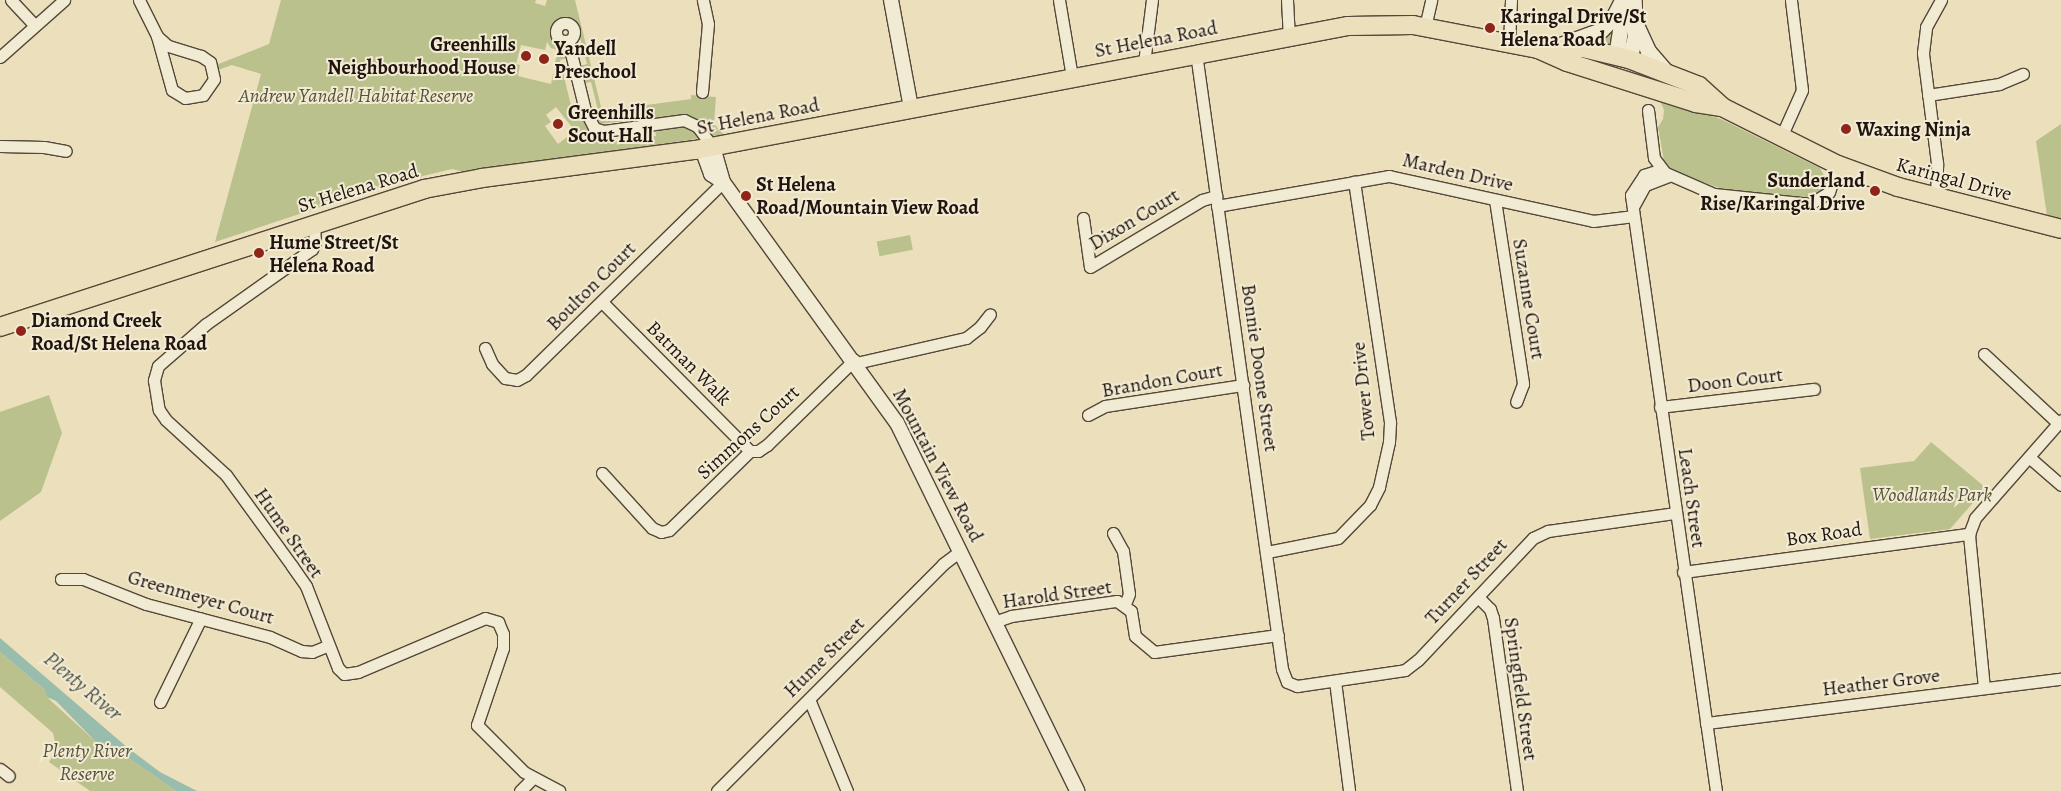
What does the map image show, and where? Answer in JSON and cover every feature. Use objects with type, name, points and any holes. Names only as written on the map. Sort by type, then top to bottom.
[{"type":"main road","points":[[1547,48],[1601,30],[1614,18],[1623,0]]},
{"type":"main road","points":[[1623,0],[1623,58]]},
{"type":"main road","points":[[1617,76],[1635,24],[1634,0]]},
{"type":"main road","name":"St Helena Road","points":[[0,327],[398,196],[457,182],[706,144],[911,108],[1290,35],[1373,24],[1425,27],[1509,43],[1547,48],[1583,48],[1623,58]]},
{"type":"main road","points":[[1635,24],[1648,51],[1668,73]]},
{"type":"main road","name":"St Helena Road","points":[[1547,48],[1567,62],[1617,76]]},
{"type":"main road","name":"Karingal Drive","points":[[1623,58],[1668,73],[1705,90],[1722,107],[1838,164],[1936,198],[2061,229]]},
{"type":"main road","name":"Karingal Drive","points":[[1617,76],[1696,103],[1722,107]]},
{"type":"street","points":[[11,0],[35,26]]},
{"type":"street","points":[[0,57],[64,0]]},
{"type":"street","points":[[139,0],[157,36],[172,90],[185,98],[203,95],[214,79],[210,62],[201,56],[168,46],[157,36]]},
{"type":"street","points":[[702,92],[708,24],[703,0]]},
{"type":"street","points":[[891,0],[911,108]]},
{"type":"street","points":[[1059,0],[1072,77]]},
{"type":"street","points":[[1144,63],[1152,0]]},
{"type":"street","points":[[1287,0],[1290,35]]},
{"type":"street","points":[[1425,27],[1432,0]]},
{"type":"street","points":[[1509,43],[1511,0]]},
{"type":"street","points":[[1781,137],[1802,90],[1791,0]]},
{"type":"street","points":[[1936,198],[1937,163],[1923,44],[1929,19],[1940,0]]},
{"type":"street","points":[[568,41],[585,110],[594,128],[604,131],[684,120],[697,126],[706,144]]},
{"type":"street","name":"Bonnie Doone Street","points":[[1196,53],[1284,676],[1291,686]]},
{"type":"street","points":[[1928,95],[2005,83],[2023,74]]},
{"type":"street","points":[[1648,110],[1654,158],[1668,176],[1725,196],[1810,204],[1829,192],[1838,164]]},
{"type":"street","name":"Mountain View Road","points":[[706,144],[723,182],[855,362],[897,423],[1078,791]]},
{"type":"street","points":[[0,146],[44,147],[66,151]]},
{"type":"street","name":"Marden Drive","points":[[1217,201],[1394,176],[1593,222],[1632,213]]},
{"type":"street","points":[[1632,213],[1642,183],[1668,176]]},
{"type":"street","name":"Boulton Court","points":[[485,348],[492,364],[505,378],[521,379],[723,182]]},
{"type":"street","name":"Tower Drive","points":[[1267,552],[1338,538],[1370,505],[1379,487],[1390,427],[1354,182]]},
{"type":"street","name":"Dixon Court","points":[[1083,218],[1090,267],[1202,200],[1217,201]]},
{"type":"street","name":"Suzanne Court","points":[[1495,200],[1523,384],[1516,402]]},
{"type":"street","name":"Leach Street","points":[[1632,213],[1674,513],[1716,791]]},
{"type":"street","name":"Hume Street","points":[[314,224],[315,243],[312,249],[194,334],[158,366],[154,380],[163,416],[226,474],[300,576],[341,671],[352,674],[486,618],[496,619],[502,629],[503,648],[477,725],[532,779],[559,791]]},
{"type":"street","name":"Batman Walk","points":[[602,302],[750,450]]},
{"type":"street","points":[[855,362],[966,338],[975,332],[990,314]]},
{"type":"street","points":[[1984,354],[2060,422],[1976,518],[1969,534],[1984,688]]},
{"type":"street","name":"Simmons Court","points":[[602,473],[652,528],[665,532],[750,450],[758,451],[767,446],[855,362]]},
{"type":"street","name":"Brandon Court","points":[[1088,415],[1105,406],[1243,385]]},
{"type":"street","name":"Doon Court","points":[[1660,408],[1814,389]]},
{"type":"street","points":[[2030,458],[2061,485]]},
{"type":"street","name":"Turner Street","points":[[1291,686],[1335,681],[1409,668],[1526,544],[1541,533],[1674,513]]},
{"type":"street","points":[[1112,533],[1123,550],[1129,594],[1124,604],[1132,611],[1135,636],[1154,652],[1278,635]]},
{"type":"street","name":"Box Road","points":[[1683,572],[1969,534]]},
{"type":"street","name":"Hume Street","points":[[717,791],[943,564],[960,551]]},
{"type":"street","name":"Greenmeyer Court","points":[[61,579],[83,579],[146,604],[270,637],[302,651],[312,652],[329,645]]},
{"type":"street","name":"Springfield Street","points":[[1478,597],[1490,609],[1493,618],[1517,791]]},
{"type":"street","name":"Harold Street","points":[[994,622],[1011,616],[1098,604],[1124,604]]},
{"type":"street","points":[[160,702],[201,618]]},
{"type":"street","name":"Heather Grove","points":[[1706,723],[2061,679]]},
{"type":"street","points":[[1335,681],[1349,791]]},
{"type":"street","points":[[809,699],[847,791]]},
{"type":"street","points":[[520,791],[532,779]]},
{"type":"green space","name":"Andrew Yandell Habitat Reserve","points":[[281,0],[536,0],[535,3],[545,6],[547,0],[575,0],[602,111],[691,99],[691,95],[716,97],[714,124],[724,135],[712,136],[695,119],[681,115],[598,124],[592,112],[598,110],[591,82],[584,83],[580,66],[587,64],[577,26],[573,20],[563,19],[554,25],[552,35],[567,58],[560,60],[574,118],[582,117],[589,129],[599,135],[601,143],[656,136],[655,128],[679,125],[688,126],[698,134],[697,139],[464,172],[452,169],[390,184],[215,242],[261,74],[232,65],[218,70],[216,65],[269,44]],"holes":[[[547,42],[551,48],[558,50],[554,66],[558,67],[559,74],[553,74],[551,84],[518,76],[520,65],[516,64],[521,45],[545,50]],[[556,107],[575,131],[558,144],[545,126],[551,122],[546,115]]]},
{"type":"green space","points":[[1615,21],[1610,47],[1581,41]]},
{"type":"green space","points":[[1657,94],[1723,120],[1820,168],[1826,179],[1825,188],[1811,199],[1728,191],[1674,172],[1664,161],[1658,127],[1663,119],[1664,110]]},
{"type":"green space","points":[[2061,124],[2061,220],[2047,216],[2036,141]]},
{"type":"green space","points":[[910,235],[913,250],[879,256],[877,241]]},
{"type":"green space","points":[[49,395],[62,433],[41,492],[0,521],[0,412]]},
{"type":"green space","name":"Woodlands Park","points":[[1931,442],[1986,488],[1950,529],[1870,539],[1860,468],[1914,461]]},
{"type":"green space","name":"Plenty River Reserve","points":[[0,652],[45,690],[49,699],[95,741],[120,752],[176,791],[90,791],[49,762],[57,750],[53,733],[0,687]]},
{"type":"shaded area","points":[[0,638],[128,748],[160,772],[197,791],[176,791],[120,752],[95,741],[56,701],[47,697],[45,690],[0,652]]},
{"type":"place","name":"Karingal Drive/St Helena Road","points":[[1490,28]]},
{"type":"place","name":"Greenhills Neighbourhood House","points":[[526,56]]},
{"type":"place","name":"Yandell Preschool","points":[[544,59]]},
{"type":"place","name":"Greenhills Scout Hall","points":[[558,124]]},
{"type":"place","name":"Waxing Ninja","points":[[1846,129]]},
{"type":"place","name":"Sunderland Rise/Karingal Drive","points":[[1875,191]]},
{"type":"place","name":"St Helena Road/Mountain View Road","points":[[746,196]]},
{"type":"place","name":"Hume Street/St Helena Road","points":[[259,253]]},
{"type":"place","name":"Diamond Creek Road/St Helena Road","points":[[21,331]]},
{"type":"water label","name":"Plenty River","points":[[83,686]]}]
